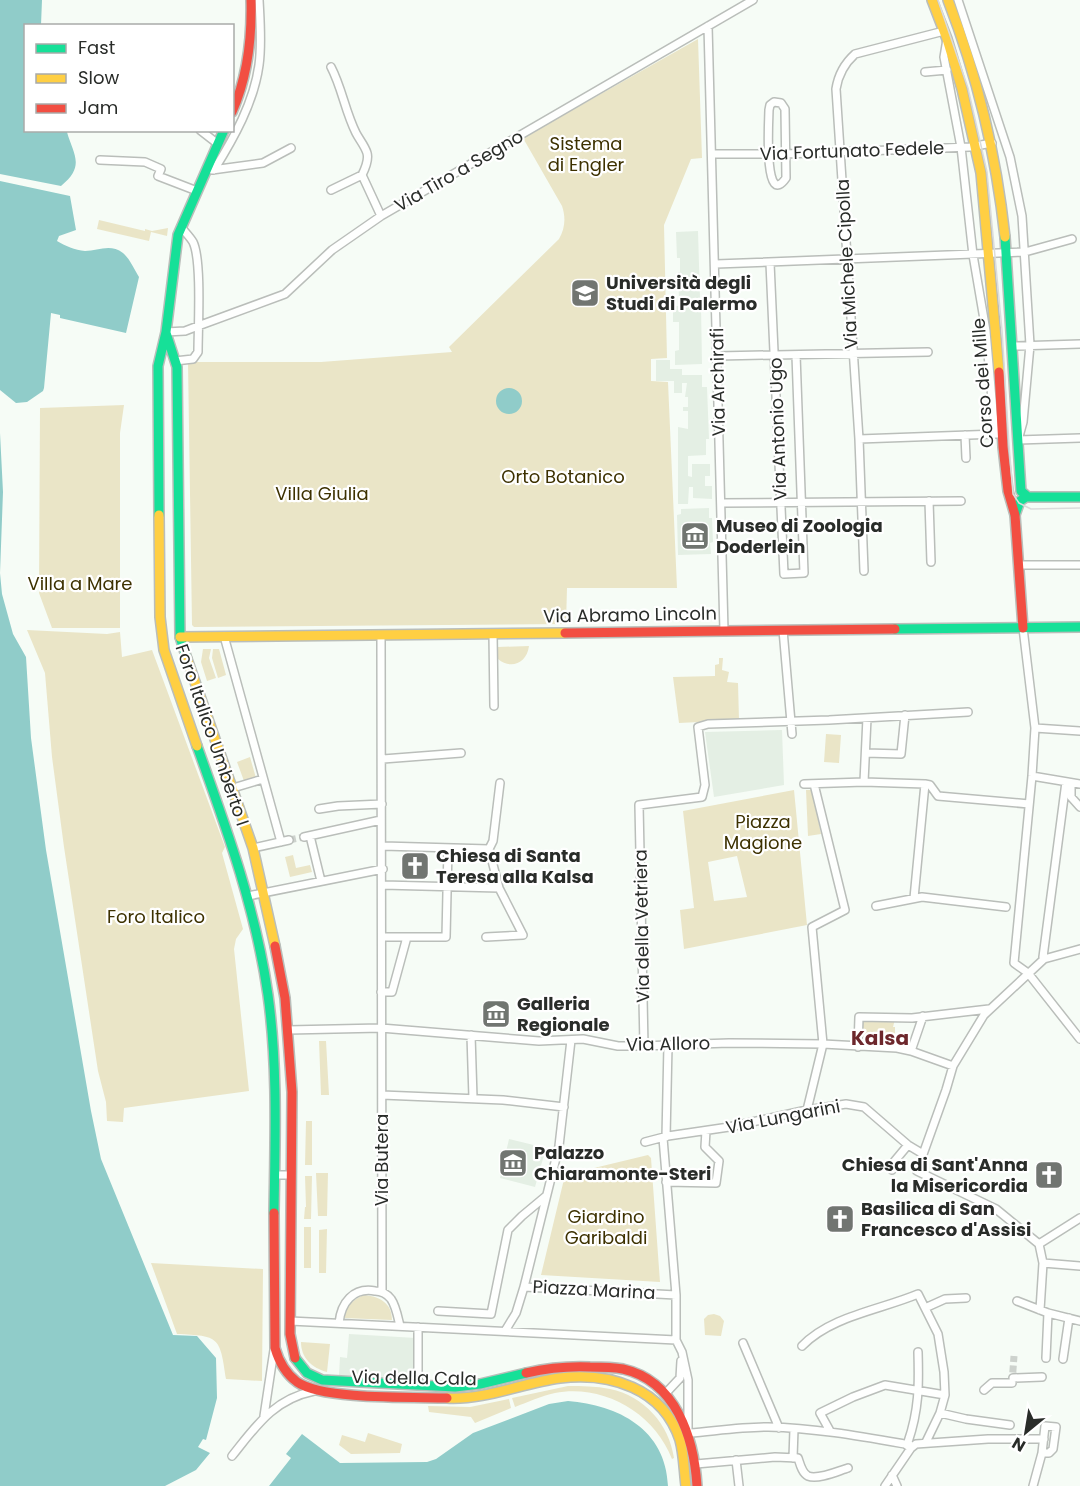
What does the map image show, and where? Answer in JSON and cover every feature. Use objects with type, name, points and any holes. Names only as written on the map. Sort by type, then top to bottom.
[{"type":"main road","points":[[234,108],[243,90],[249,60],[251,0]]},
{"type":"main road","name":"Corso dei Mille","points":[[932,0],[962,89],[982,182],[998,346],[999,434],[1008,491],[1015,514],[1023,628]]},
{"type":"main road","name":"Corso dei Mille","points":[[948,0],[970,61],[992,143],[997,172],[1014,346],[1021,491],[1028,497]]},
{"type":"main road","points":[[166,332],[178,235],[197,191],[210,171],[223,132]]},
{"type":"main road","name":"Foro Italico Umberto I","points":[[166,332],[175,361],[177,401],[180,637],[253,848],[279,963],[288,1030],[292,1092],[290,1317]]},
{"type":"main road","name":"Foro Italico Umberto I","points":[[166,332],[158,366],[162,639],[171,671],[235,853],[248,896],[263,966],[272,1031],[275,1079],[274,1312]]},
{"type":"main road","points":[[159,402],[177,401]]},
{"type":"main road","points":[[1015,514],[1020,500],[1028,497],[1080,497]]},
{"type":"main road","name":"Via Abramo Lincoln","points":[[180,637],[1080,627]]},
{"type":"main road","points":[[235,853],[253,848]]},
{"type":"main road","points":[[272,1031],[288,1030]]},
{"type":"main road","name":"Via della Cala","points":[[274,1312],[276,1356],[285,1371],[296,1382],[314,1391],[464,1399],[561,1378],[611,1379],[623,1382],[646,1395],[662,1409],[670,1420],[680,1441],[686,1486]]},
{"type":"main road","name":"Via della Cala","points":[[290,1317],[290,1343],[294,1359],[303,1371],[313,1378],[329,1381],[471,1386],[547,1368],[571,1366],[627,1371],[649,1382],[665,1394],[683,1418],[689,1431],[696,1464],[697,1486]]},
{"type":"street","points":[[234,131],[247,109],[254,91],[259,65],[259,0]]},
{"type":"street","name":"Via Tiro a Segno","points":[[166,332],[184,331],[285,294],[332,250],[381,216],[753,0]]},
{"type":"street","name":"Corso dei Mille","points":[[958,0],[1010,157],[1022,216],[1029,345],[1023,422],[1018,440]]},
{"type":"street","name":"Via Archirafi","points":[[708,26],[724,631]]},
{"type":"street","name":"Corso dei Mille","points":[[945,35],[943,51],[961,147],[973,255],[986,331],[999,434]]},
{"type":"street","name":"Via Michele Cipolla","points":[[864,571],[859,439],[837,80],[855,54],[945,35]]},
{"type":"street","points":[[331,67],[344,96],[345,106],[356,134],[368,154],[362,175],[331,190]]},
{"type":"street","points":[[925,72],[947,70]]},
{"type":"street","points":[[776,102],[781,103],[784,107],[785,154],[786,178],[778,184],[770,178],[769,154],[769,107],[776,102]]},
{"type":"street","points":[[203,132],[218,144]]},
{"type":"street","points":[[210,171],[233,132]]},
{"type":"street","name":"Via Fortunato Fedele","points":[[712,154],[785,154],[961,147],[992,143]]},
{"type":"street","points":[[210,171],[263,163],[291,148]]},
{"type":"street","points":[[100,160],[145,162],[161,169],[158,176],[197,191]]},
{"type":"street","points":[[362,175],[381,216]]},
{"type":"street","points":[[175,361],[193,358],[198,352],[196,256],[194,243],[181,227]]},
{"type":"street","points":[[716,264],[1006,254],[1025,252],[1072,239]]},
{"type":"street","name":"Via Antonio Ugo","points":[[770,262],[784,574],[804,573],[796,355]]},
{"type":"street","points":[[1014,346],[1080,344]]},
{"type":"street","points":[[718,356],[928,352]]},
{"type":"street","points":[[859,439],[999,434]]},
{"type":"street","points":[[965,435],[966,458]]},
{"type":"street","points":[[1018,440],[1080,438]]},
{"type":"street","points":[[929,501],[931,562]]},
{"type":"street","points":[[721,503],[961,501]]},
{"type":"street","points":[[1018,565],[1080,564]]},
{"type":"street","name":"Corso dei Mille","points":[[1023,628],[1035,728],[1029,804],[1013,908],[1014,963],[1028,973]]},
{"type":"street","points":[[783,630],[792,734]]},
{"type":"street","points":[[493,634],[494,706]]},
{"type":"street","name":"Via Butera","points":[[381,635],[382,1292]]},
{"type":"street","points":[[224,636],[264,779],[285,841],[253,848]]},
{"type":"street","points":[[790,721],[968,712]]},
{"type":"street","points":[[866,753],[902,754],[905,716]]},
{"type":"street","points":[[864,718],[866,753],[864,782]]},
{"type":"street","name":"Via della Vetriera","points":[[644,1046],[639,805],[702,796],[705,785],[698,726],[790,721]]},
{"type":"street","points":[[1035,728],[1080,731]]},
{"type":"street","points":[[382,759],[461,753]]},
{"type":"street","points":[[1032,776],[1080,784]]},
{"type":"street","points":[[233,788],[264,779]]},
{"type":"street","points":[[804,784],[864,782],[926,784],[930,785],[938,796],[1029,804]]},
{"type":"street","points":[[1069,782],[1071,797],[1080,807]]},
{"type":"street","points":[[1044,959],[1069,782]]},
{"type":"street","points":[[486,937],[523,935],[499,888],[489,849],[493,841],[500,783]]},
{"type":"street","points":[[807,1110],[823,1044],[812,927],[845,910],[814,784]]},
{"type":"street","points":[[914,898],[926,784]]},
{"type":"street","points":[[319,809],[382,804]]},
{"type":"street","points":[[321,881],[307,836],[381,820]]},
{"type":"street","points":[[382,846],[489,849]]},
{"type":"street","points":[[382,937],[446,937],[448,848]]},
{"type":"street","points":[[248,896],[382,869]]},
{"type":"street","points":[[383,885],[446,886],[467,889],[499,888]]},
{"type":"street","points":[[876,906],[922,897],[1013,908]]},
{"type":"street","points":[[381,992],[392,992],[407,937]]},
{"type":"street","points":[[1040,1310],[1043,1263],[1039,1244],[996,1209],[917,1171],[953,1066],[989,1009],[1044,959],[1080,949]]},
{"type":"street","points":[[1028,973],[1080,1038]]},
{"type":"street","points":[[858,1047],[859,1017],[912,1018],[989,1009]]},
{"type":"street","points":[[911,1051],[923,1016]]},
{"type":"street","name":"Via Alloro","points":[[288,1030],[381,1028],[542,1041],[583,1039],[618,1046],[729,1043],[897,1048],[953,1066]]},
{"type":"street","points":[[471,1035],[473,1098]]},
{"type":"street","name":"Piazza Marina","points":[[571,1040],[559,1146],[524,1287],[676,1295]]},
{"type":"street","name":"Piazza Marina","points":[[668,1045],[664,1137],[676,1295],[676,1340]]},
{"type":"street","points":[[382,1095],[473,1098],[564,1107]]},
{"type":"street","name":"Via Lungarini","points":[[664,1137],[846,1104],[864,1107],[908,1145],[923,1154]]},
{"type":"street","points":[[666,1182],[716,1183],[719,1161],[705,1148],[706,1131]]},
{"type":"street","points":[[645,1142],[664,1137]]},
{"type":"street","points":[[892,1170],[893,1163],[908,1145]]},
{"type":"street","points":[[275,1175],[291,1175]]},
{"type":"street","points":[[438,1311],[491,1314],[508,1230],[547,1196]]},
{"type":"street","points":[[1039,1244],[1080,1218]]},
{"type":"street","points":[[1043,1263],[1080,1266]]},
{"type":"street","points":[[505,1331],[516,1313],[524,1287]]},
{"type":"street","points":[[339,1323],[343,1306],[351,1295],[362,1290],[382,1292],[390,1299],[400,1326]]},
{"type":"street","points":[[802,1346],[812,1335],[842,1321],[918,1294],[939,1334],[942,1353],[945,1395],[929,1442]]},
{"type":"street","points":[[925,1308],[945,1299],[966,1298]]},
{"type":"street","points":[[1017,1301],[1048,1313],[1080,1321]]},
{"type":"street","points":[[1046,1358],[1048,1313]]},
{"type":"street","points":[[290,1317],[339,1323],[676,1340],[682,1352],[689,1389],[689,1431],[766,1427],[830,1431],[907,1448],[929,1442],[1044,1439]]},
{"type":"street","points":[[1063,1359],[1069,1318]]},
{"type":"street","points":[[418,1327],[418,1385]]},
{"type":"street","points":[[743,1343],[779,1428]]},
{"type":"street","points":[[264,1416],[274,1347]]},
{"type":"street","points":[[665,1394],[680,1378],[682,1352]]},
{"type":"street","points":[[885,1486],[907,1448],[915,1420],[920,1390],[918,1352]]},
{"type":"street","points":[[984,1390],[992,1383],[1042,1377]]},
{"type":"street","points":[[830,1431],[820,1413],[885,1385],[945,1395]]},
{"type":"street","points":[[232,1456],[264,1416],[301,1393],[314,1391]]},
{"type":"street","points":[[940,1413],[1010,1425]]},
{"type":"street","points":[[992,1439],[993,1423]]},
{"type":"street","points":[[1033,1486],[1042,1453],[1045,1426],[1056,1428],[1053,1449],[1049,1453],[1042,1453]]},
{"type":"street","points":[[793,1458],[794,1429]]},
{"type":"street","points":[[696,1464],[775,1457],[798,1458],[803,1471],[808,1476],[848,1468]]},
{"type":"street","points":[[736,1460],[739,1486]]},
{"type":"street","points":[[892,1475],[897,1486]]},
{"type":"shaded area","name":"Università degli Studi di Palermo","points":[[698,231],[700,298],[679,299],[680,258],[677,258],[676,232]]},
{"type":"shaded area","name":"Università degli Studi di Palermo","points":[[673,306],[701,306],[702,364],[675,365],[675,351],[679,350],[679,322],[673,322]]},
{"type":"shaded area","name":"Università degli Studi di Palermo","points":[[656,360],[670,360],[670,369],[682,369],[682,375],[702,375],[702,387],[707,387],[709,439],[706,439],[706,455],[688,456],[688,476],[692,477],[692,464],[710,464],[710,476],[705,476],[705,486],[712,486],[712,499],[693,498],[693,487],[689,487],[688,504],[678,504],[678,427],[688,429],[688,411],[683,411],[683,407],[688,407],[688,397],[685,397],[687,383],[682,383],[682,393],[674,393],[674,381],[656,381]]},
{"type":"shaded area","name":"Museo di Zoologia Doderlein","points":[[709,508],[709,518],[712,518],[711,554],[678,555],[677,515],[681,514],[681,509]]},
{"type":"shaded area","points":[[782,730],[784,785],[714,797],[705,732]]},
{"type":"shaded area","name":"Palazzo Chiaramonte-Steri","points":[[509,1139],[546,1148],[535,1187],[500,1178]]},
{"type":"shaded area","points":[[349,1334],[416,1338],[414,1368],[410,1378],[339,1375],[340,1357],[347,1358]]},
{"type":"green space","points":[[698,39],[702,158],[691,159],[664,225],[667,358],[651,359],[651,381],[668,382],[677,588],[567,588],[566,624],[194,627],[192,625],[188,362],[321,362],[452,352],[449,347],[559,239],[563,231],[562,206],[523,138]]},
{"type":"green space","points":[[99,220],[145,231],[145,229],[152,231],[168,228],[167,236],[151,232],[149,241],[97,229]]},
{"type":"green space","name":"Villa a Mare","points":[[124,405],[120,433],[120,628],[52,628],[39,593],[40,408]]},
{"type":"green space","name":"Foro Italico","points":[[27,630],[107,634],[120,632],[122,657],[152,650],[225,847],[222,853],[243,929],[236,939],[234,949],[249,1091],[124,1108],[123,1122],[107,1121],[106,1102],[98,1071],[64,847],[52,757],[45,673]]},
{"type":"green space","points":[[529,646],[525,657],[518,663],[508,664],[498,659],[498,647]]},
{"type":"green space","points":[[203,649],[211,649],[209,658],[216,678],[207,681],[201,662]]},
{"type":"green space","points":[[213,649],[219,649],[226,675],[218,678],[212,658]]},
{"type":"green space","points":[[719,658],[723,658],[722,670],[729,672],[727,682],[738,683],[739,720],[679,723],[673,677],[715,676],[715,665],[719,664]]},
{"type":"green space","points":[[826,734],[841,735],[839,763],[824,762]]},
{"type":"green space","points":[[250,757],[256,778],[244,781],[237,762]]},
{"type":"green space","name":"Piazza Magione","points":[[794,790],[807,925],[684,949],[680,910],[694,908],[683,811]],"holes":[[[737,856],[747,897],[714,901],[708,862]]]},
{"type":"green space","points":[[806,790],[812,790],[821,834],[808,836]]},
{"type":"green space","points":[[293,855],[296,868],[310,865],[312,872],[290,877],[285,857]]},
{"type":"green space","points":[[860,1018],[895,1019],[893,1027],[895,1027],[895,1045],[859,1044]]},
{"type":"green space","points":[[319,1041],[326,1041],[329,1095],[321,1095]]},
{"type":"green space","points":[[306,1121],[312,1121],[312,1165],[305,1165]]},
{"type":"green space","name":"Giardino Garibaldi","points":[[648,1155],[651,1158],[660,1282],[541,1275],[565,1175]]},
{"type":"green space","points":[[316,1173],[328,1173],[327,1216],[318,1216]]},
{"type":"green space","points":[[305,1176],[312,1176],[311,1219],[304,1219]]},
{"type":"green space","points":[[304,1227],[311,1227],[311,1268],[304,1268]]},
{"type":"green space","points":[[327,1229],[326,1273],[319,1273],[319,1230]]},
{"type":"green space","points":[[151,1263],[263,1269],[262,1381],[226,1379],[222,1354],[215,1341],[202,1336],[177,1334]]},
{"type":"green space","points":[[365,1295],[376,1297],[384,1302],[390,1309],[392,1320],[344,1318],[351,1303]]},
{"type":"green space","points":[[714,1314],[720,1316],[724,1321],[721,1336],[705,1335],[704,1319]]},
{"type":"green space","points":[[301,1342],[330,1344],[327,1372],[308,1362]]},
{"type":"green space","points":[[568,1386],[605,1388],[634,1398],[653,1413],[661,1423],[674,1458],[672,1459],[653,1428],[640,1416],[625,1405],[609,1398],[573,1391],[540,1397],[515,1407],[512,1398]]},
{"type":"green space","points":[[509,1399],[511,1408],[475,1423],[471,1417],[429,1412],[428,1406],[470,1407]]},
{"type":"green space","points":[[368,1433],[402,1444],[400,1453],[351,1454],[339,1445],[342,1435],[365,1442]]},
{"type":"water","points":[[0,0],[42,0],[41,24],[24,24],[24,132],[67,132],[76,160],[75,166],[69,179],[61,186],[0,174]]},
{"type":"water","points":[[0,181],[70,196],[76,230],[59,236],[57,241],[81,250],[113,248],[118,250],[128,258],[139,277],[126,333],[60,318],[60,315],[51,313],[44,388],[27,402],[16,403],[0,390]]},
{"type":"water","points":[[509,388],[518,392],[522,401],[518,410],[509,414],[500,410],[496,401],[500,392]]},
{"type":"water","points":[[0,433],[3,492],[0,573]]},
{"type":"water","points":[[0,573],[2,594],[13,634],[26,657],[31,738],[46,850],[101,1159],[173,1335],[197,1336],[216,1358],[217,1398],[206,1440],[203,1439],[198,1447],[210,1453],[196,1470],[165,1486],[0,1486]]},
{"type":"water","points":[[568,1401],[587,1403],[621,1415],[649,1435],[659,1449],[665,1466],[668,1486],[269,1486],[291,1458],[286,1454],[302,1434],[340,1463],[427,1462],[436,1459],[473,1433],[549,1404]]},
{"type":"tunnel","points":[[289,840],[304,837]]},
{"type":"tunnel","points":[[1012,1383],[1014,1356]]},
{"type":"tram line","points":[[938,0],[968,88],[987,172],[1002,330],[1013,494],[1019,503],[1031,509],[1080,508]]},
{"type":"traffic: fast","points":[[159,515],[158,366],[166,332],[178,235],[223,132]]},
{"type":"traffic: fast","points":[[1005,237],[1021,491],[1028,497]]},
{"type":"traffic: fast","points":[[166,333],[177,367],[180,637],[187,659]]},
{"type":"traffic: fast","points":[[1015,515],[1020,501],[1026,497],[1080,497]]},
{"type":"traffic: fast","points":[[895,629],[1080,627]]},
{"type":"traffic: fast","points":[[197,746],[248,900],[263,963],[275,1077],[274,1213]]},
{"type":"traffic: fast","points":[[295,1358],[307,1373],[322,1380],[455,1387],[480,1384],[526,1373]]},
{"type":"traffic: slow","points":[[932,0],[962,89],[981,173],[999,372]]},
{"type":"traffic: slow","points":[[948,0],[959,29],[984,116],[997,176],[1005,237]]},
{"type":"traffic: slow","points":[[159,515],[160,617],[164,650],[197,746]]},
{"type":"traffic: slow","points":[[180,637],[565,633]]},
{"type":"traffic: slow","points":[[187,659],[253,848],[275,946]]},
{"type":"traffic: slow","points":[[447,1398],[490,1394],[560,1378],[597,1378],[632,1387],[648,1396],[672,1422],[680,1440],[686,1486]]},
{"type":"traffic: jam","points":[[234,106],[242,85],[248,57],[251,0]]},
{"type":"traffic: jam","points":[[999,372],[1003,447],[1008,491],[1015,515],[1023,628]]},
{"type":"traffic: jam","points":[[565,633],[895,629]]},
{"type":"traffic: jam","points":[[275,946],[285,998],[292,1092],[290,1334],[295,1358]]},
{"type":"traffic: jam","points":[[274,1213],[275,1348],[289,1375],[309,1388],[326,1392],[347,1395],[447,1398]]},
{"type":"traffic: jam","points":[[526,1373],[566,1367],[602,1367],[623,1369],[641,1376],[656,1386],[679,1414],[692,1449],[697,1486]]},
{"type":"place","name":"Università degli Studi di Palermo","points":[[585,293]]},
{"type":"place","name":"Museo di Zoologia Doderlein","points":[[695,536]]},
{"type":"place","name":"Chiesa di Santa Teresa alla Kalsa","points":[[415,866]]},
{"type":"place","name":"Galleria Regionale","points":[[496,1014]]},
{"type":"place","name":"Palazzo Chiaramonte-Steri","points":[[513,1163]]},
{"type":"place","name":"Chiesa di Sant'Anna la Misericordia","points":[[1049,1175]]},
{"type":"place","name":"Basilica di San Francesco d'Assisi","points":[[840,1219]]},
{"type":"district","name":"Kalsa","points":[[880,1038]]},
{"type":"park label","name":"Sistema di Engler","points":[[586,154]]},
{"type":"park label","name":"Orto Botanico","points":[[563,477]]},
{"type":"park label","name":"Villa Giulia","points":[[322,494]]}]
